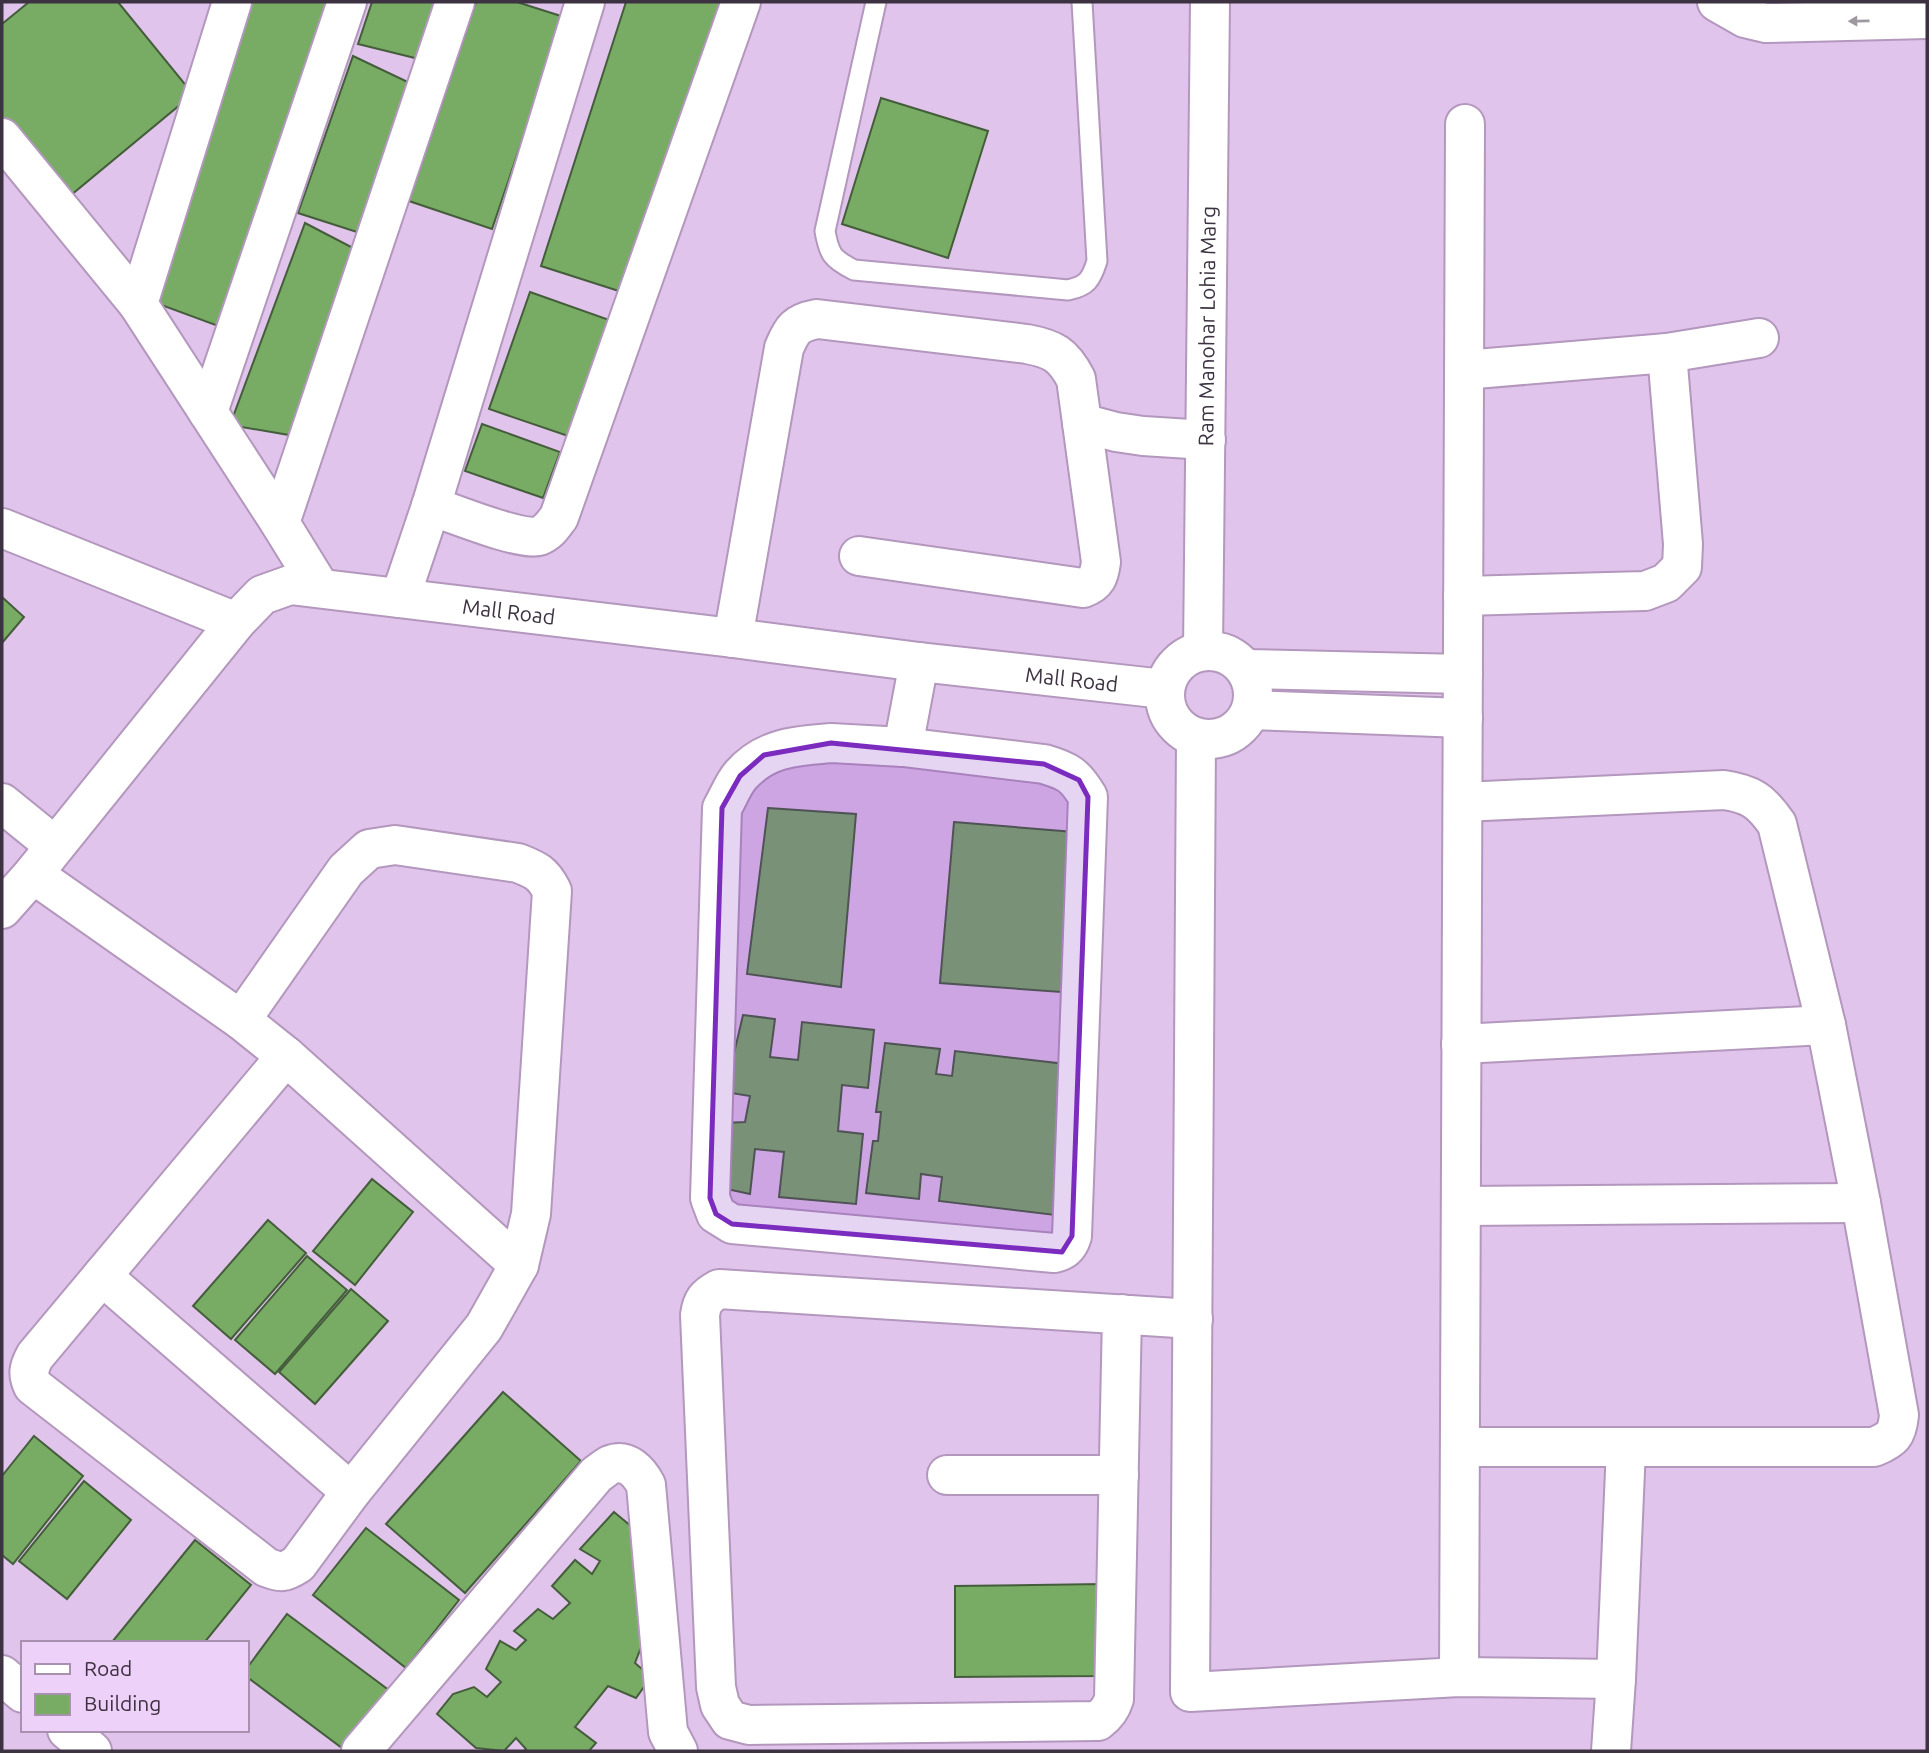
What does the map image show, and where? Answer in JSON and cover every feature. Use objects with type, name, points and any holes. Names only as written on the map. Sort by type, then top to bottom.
[{"type":"street","points":[[138,304],[232,2]]},
{"type":"street","points":[[208,412],[347,2]]},
{"type":"street","points":[[280,523],[455,2]]},
{"type":"street","points":[[400,598],[431,506],[585,2]]},
{"type":"street","points":[[431,506],[520,536],[536,537],[549,531],[559,517],[741,2]]},
{"type":"street","name":"Ram Manohar Lohia Marg","points":[[1203,650],[1210,2]]},
{"type":"street","points":[[1717,2],[1745,18],[1766,23],[1927,19]]},
{"type":"street","points":[[1459,1677],[1465,124]]},
{"type":"street","points":[[2,138],[138,304],[320,588]]},
{"type":"street","points":[[733,638],[784,348],[790,333],[802,322],[817,319],[1027,344],[1059,355],[1076,379],[1101,562],[1099,574],[1092,584],[1083,588],[859,556]]},
{"type":"street","points":[[1464,370],[1667,353],[1759,338]]},
{"type":"street","points":[[1463,596],[1645,591],[1666,583],[1682,568],[1683,544],[1667,353]]},
{"type":"street","points":[[1082,423],[1143,436],[1206,440]]},
{"type":"street","points":[[9,543],[236,622]]},
{"type":"street","name":"Mall Road","points":[[2,909],[236,622],[262,595],[290,585],[919,663],[1164,689]]},
{"type":"street","points":[[1203,650],[1215,650],[1237,660],[1251,681],[1254,696],[1251,710],[1241,726],[1220,738],[1196,738],[1184,732],[1168,714],[1164,702],[1164,689],[1177,663],[1203,650]]},
{"type":"street","points":[[904,747],[919,663]]},
{"type":"street","points":[[1245,669],[1463,674]]},
{"type":"street","points":[[1251,710],[1463,718]]},
{"type":"street","points":[[1196,738],[1190,1692],[1459,1677],[1616,1679]]},
{"type":"street","points":[[831,743],[904,747],[1044,764],[1062,769],[1079,780],[1088,797],[1072,1236],[1069,1245],[1062,1252],[732,1224],[716,1214],[710,1198],[722,808],[740,776],[764,755],[792,746],[831,743]]},
{"type":"street","points":[[1460,1447],[1874,1447],[1889,1441],[1898,1430],[1899,1415],[1826,1025],[1777,824],[1764,806],[1745,793],[1724,790],[1462,802]]},
{"type":"street","points":[[2,803],[44,860],[286,1056],[519,1265]]},
{"type":"street","points":[[241,1020],[346,870],[369,849],[395,845],[518,863],[545,877],[552,891],[531,1214],[519,1265],[484,1327],[351,1492],[298,1564],[286,1572],[266,1567],[33,1386],[28,1376],[29,1366],[35,1356],[286,1056]]},
{"type":"street","points":[[1461,1044],[1826,1025]]},
{"type":"street","points":[[1461,1206],[1861,1203]]},
{"type":"street","points":[[102,1276],[351,1492]]},
{"type":"street","points":[[1122,1314],[1114,1699],[1111,1709],[1098,1721],[749,1725],[730,1720],[720,1705],[716,1686],[701,1315],[701,1304],[708,1295],[719,1289],[1122,1314],[1193,1319]]},
{"type":"street","points":[[1611,1751],[1626,1448]]},
{"type":"street","points":[[360,1751],[596,1475],[611,1464],[626,1464],[640,1473],[646,1485],[668,1732],[678,1751]]},
{"type":"street","points":[[947,1475],[1119,1475]]},
{"type":"street","points":[[2,1675],[21,1691]]},
{"type":"street","points":[[69,1732],[92,1751]]},
{"type":"lane","points":[[876,2],[825,230],[828,248],[840,262],[854,270],[1068,290],[1083,287],[1093,275],[1097,261],[1082,2]]},
{"type":"highlighted area","points":[[831,743],[1044,764],[1079,780],[1088,797],[1072,1236],[1062,1252],[732,1224],[716,1214],[710,1198],[722,808],[740,776],[764,755]]},
{"type":"building","points":[[29,2],[118,2],[193,94],[65,200],[2,124],[2,24]]},
{"type":"building","points":[[246,2],[332,2],[221,327],[153,302]]},
{"type":"building","points":[[372,2],[437,2],[419,59],[358,44]]},
{"type":"building","points":[[476,2],[517,2],[564,17],[492,229],[409,201]]},
{"type":"building","points":[[626,2],[722,2],[628,294],[541,266]]},
{"type":"building","points":[[353,56],[412,84],[360,233],[298,213]]},
{"type":"building","points":[[881,98],[988,131],[948,258],[842,224]]},
{"type":"building","points":[[305,223],[357,250],[295,436],[230,425]]},
{"type":"building","points":[[530,292],[615,322],[574,438],[489,409]]},
{"type":"building","points":[[482,424],[560,452],[543,498],[465,471]]},
{"type":"building","points":[[2,597],[24,617],[2,643]]},
{"type":"building","points":[[768,808],[856,814],[841,987],[747,974]]},
{"type":"building","points":[[954,822],[1074,832],[1061,992],[940,983]]},
{"type":"building","points":[[743,1015],[775,1019],[770,1057],[798,1060],[802,1022],[874,1030],[868,1088],[842,1085],[838,1131],[863,1134],[856,1204],[779,1197],[784,1152],[755,1149],[750,1194],[722,1188],[723,1123],[745,1122],[750,1096],[725,1092]]},
{"type":"building","points":[[885,1043],[940,1049],[936,1074],[952,1076],[955,1051],[1074,1065],[1055,1215],[939,1201],[942,1177],[921,1174],[919,1199],[866,1193],[873,1141],[878,1141],[881,1112],[876,1112]]},
{"type":"building","points":[[372,1179],[413,1212],[355,1285],[313,1251]]},
{"type":"building","points":[[268,1220],[306,1253],[231,1339],[193,1306]]},
{"type":"building","points":[[307,1256],[347,1290],[275,1374],[235,1340]]},
{"type":"building","points":[[351,1289],[388,1321],[315,1404],[279,1372]]},
{"type":"building","points":[[503,1392],[581,1461],[465,1593],[386,1524]]},
{"type":"building","points":[[34,1436],[83,1476],[13,1564],[2,1555],[2,1476]]},
{"type":"building","points":[[84,1481],[131,1520],[67,1599],[19,1561]]},
{"type":"building","points":[[614,1512],[649,1541],[654,1614],[635,1663],[651,1677],[636,1698],[608,1686],[575,1727],[596,1743],[589,1751],[524,1751],[526,1749],[516,1738],[504,1751],[476,1748],[437,1714],[453,1694],[474,1687],[487,1697],[501,1682],[486,1669],[500,1641],[516,1650],[526,1640],[514,1631],[538,1609],[553,1619],[570,1603],[552,1586],[575,1560],[592,1574],[600,1561],[580,1549]]},
{"type":"building","points":[[366,1528],[459,1600],[406,1668],[313,1595]]},
{"type":"building","points":[[195,1540],[251,1585],[206,1641],[113,1641]]},
{"type":"building","points":[[1103,1584],[1103,1676],[955,1677],[955,1586]]},
{"type":"building","points":[[287,1614],[390,1691],[346,1751],[248,1678],[248,1667]]}]
